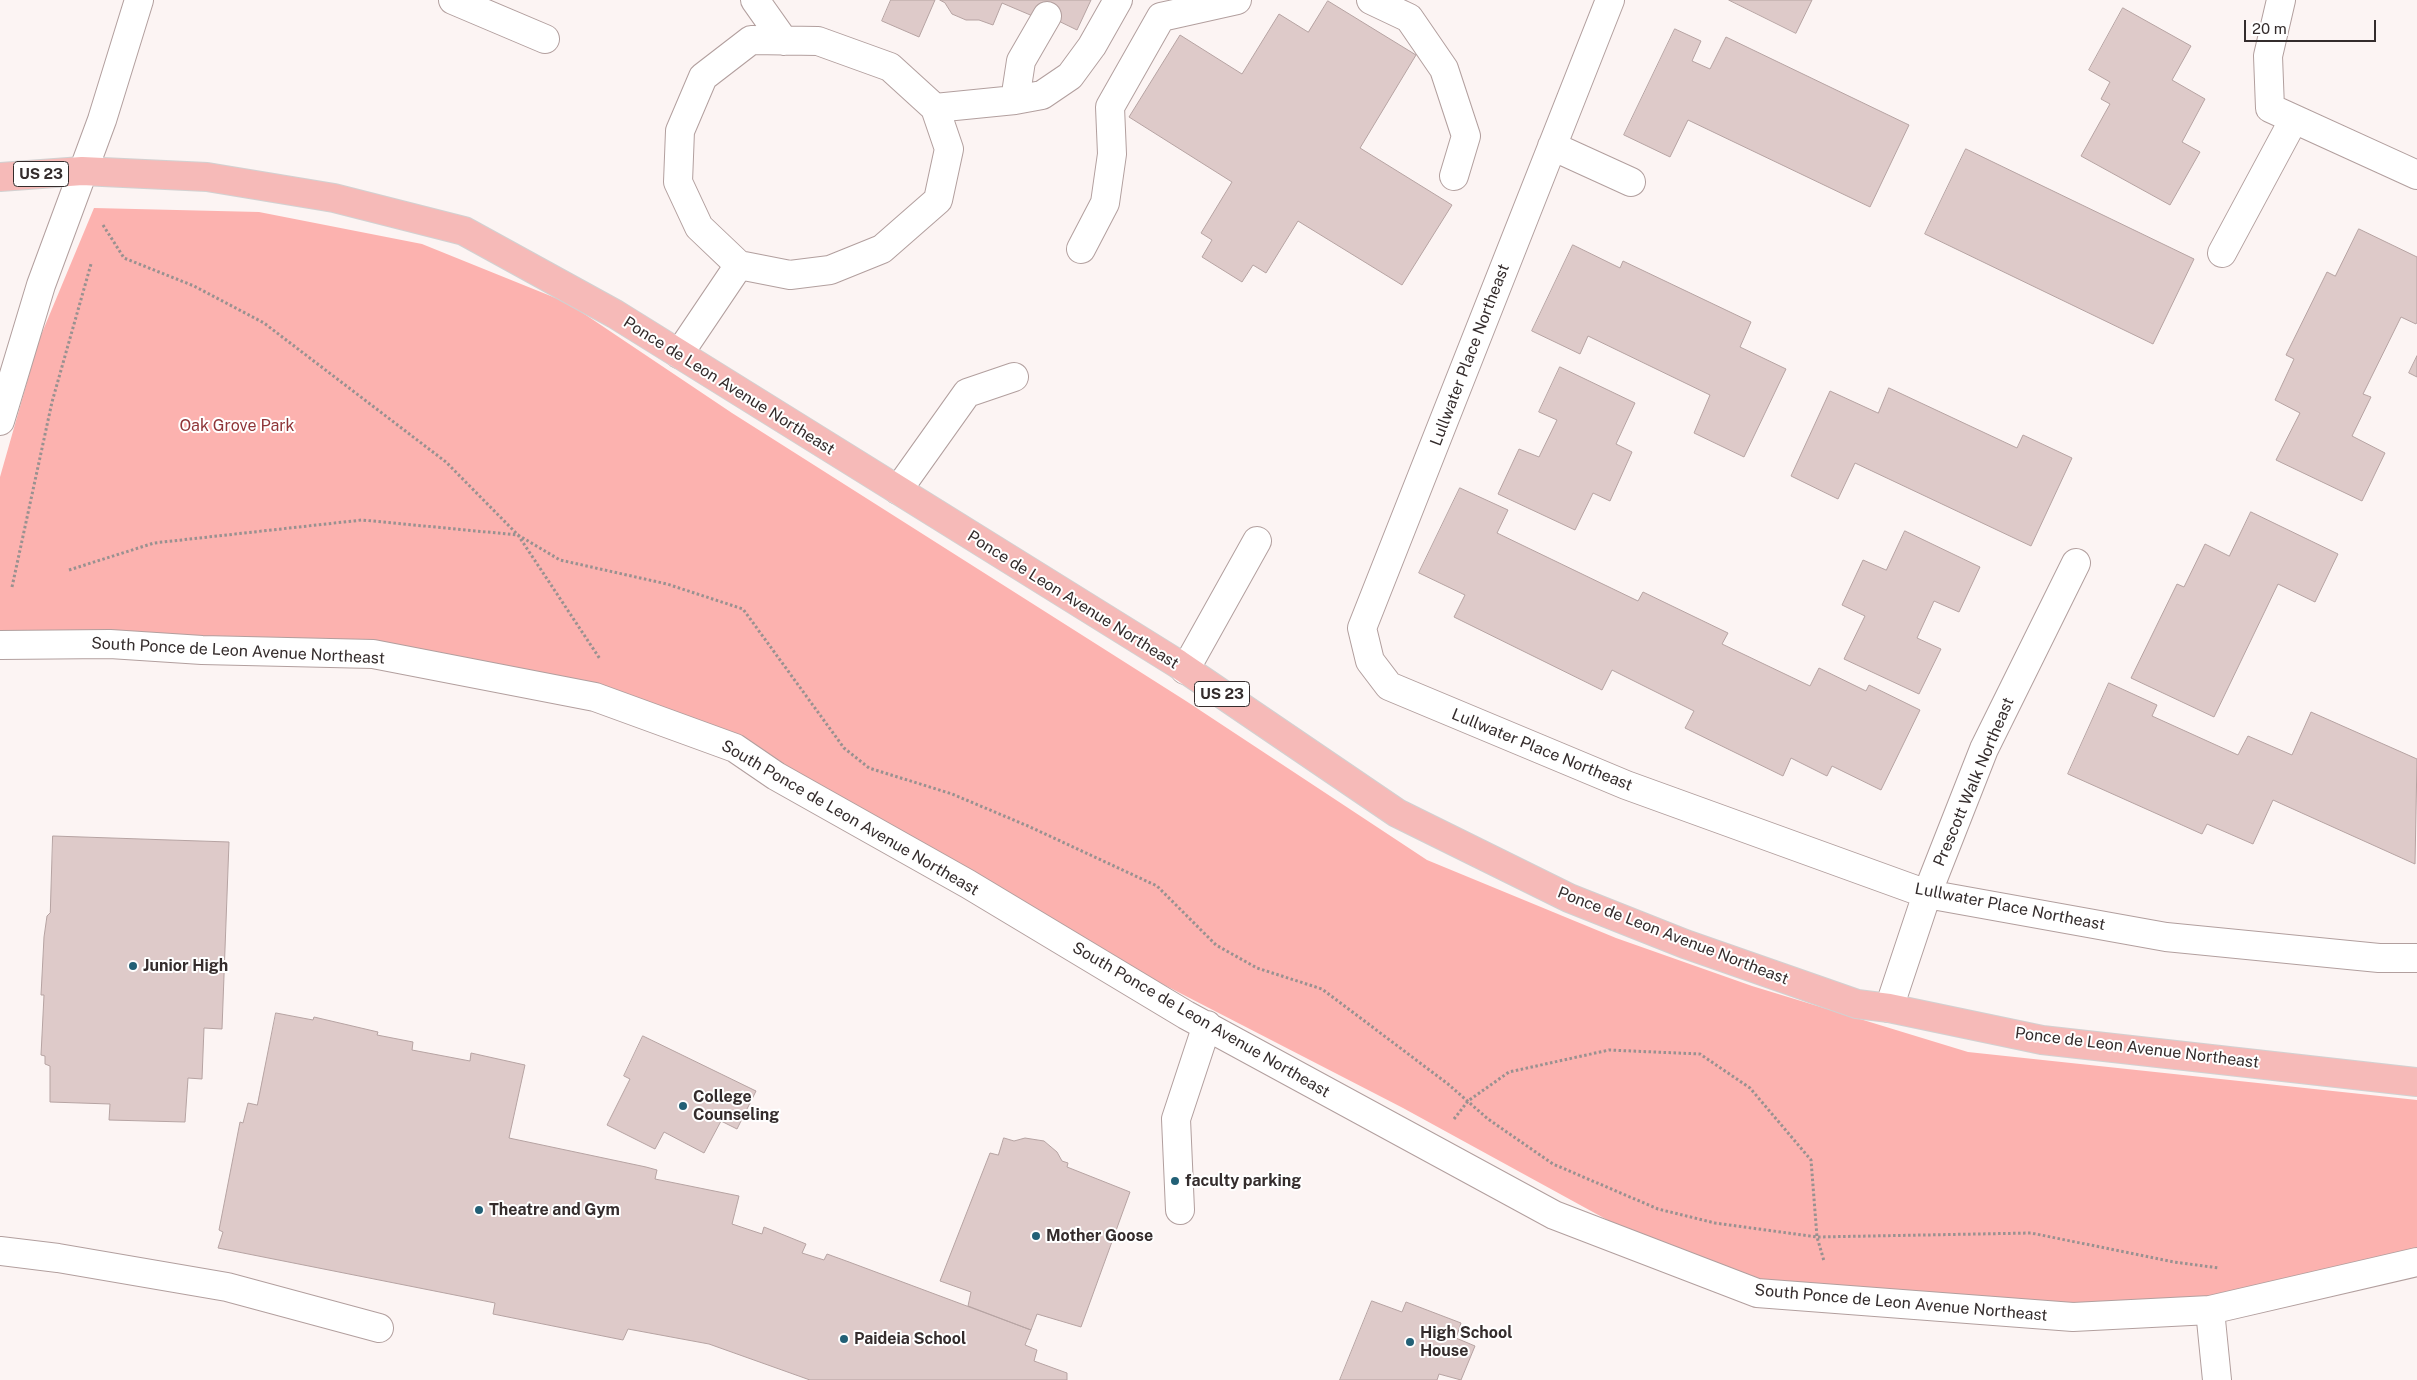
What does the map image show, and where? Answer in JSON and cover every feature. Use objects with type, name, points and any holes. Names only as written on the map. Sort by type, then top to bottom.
[{"type":"highway","name":"Ponce de Leon Avenue Northeast","points":[[0,177],[82,171],[207,177],[334,198],[464,231],[615,314],[898,490],[1185,670],[1397,813],[1569,898],[1685,944],[1857,1004],[1888,1008],[2042,1040],[2417,1082]]},
{"type":"street","points":[[0,421],[40,285],[102,120],[139,0]]},
{"type":"street","points":[[453,0],[545,38]]},
{"type":"street","points":[[755,0],[784,41]]},
{"type":"street","points":[[935,108],[1015,100],[1042,95],[1070,76],[1092,46],[1118,0]]},
{"type":"street","points":[[1081,249],[1106,203],[1112,154],[1110,108],[1161,17],[1237,0]]},
{"type":"street","points":[[1371,0],[1409,18],[1444,69],[1466,136],[1454,176]]},
{"type":"street","name":"Lullwater Place Northeast","points":[[1610,0],[1362,628],[1370,661],[1388,686],[1626,785],[1926,894],[2166,937],[2379,958],[2417,958]]},
{"type":"street","points":[[2281,0],[2268,56],[2270,108],[2417,175]]},
{"type":"street","points":[[1015,100],[1021,60],[1047,16]]},
{"type":"street","points":[[751,40],[784,41],[818,42],[890,67],[935,108],[949,149],[938,200],[882,249],[830,270],[790,275],[739,265],[699,227],[678,182],[680,131],[703,77],[751,40]]},
{"type":"street","points":[[2222,254],[2294,119]]},
{"type":"street","points":[[1552,146],[1631,182]]},
{"type":"street","points":[[679,354],[739,265]]},
{"type":"street","points":[[898,490],[967,393],[1014,377]]},
{"type":"street","points":[[1185,670],[1257,541]]},
{"type":"street","name":"Prescott Walk Northeast","points":[[1888,1008],[1926,894],[1984,750],[2076,563]]},
{"type":"street","name":"South Ponce de Leon Avenue Northeast","points":[[0,645],[110,644],[202,650],[373,654],[595,697],[689,731],[735,748],[776,776],[968,884],[1186,1015],[1554,1215],[1757,1293],[2073,1317],[2210,1310],[2417,1262]]},
{"type":"street","points":[[1180,1210],[1176,1118],[1207,1025]]},
{"type":"street","points":[[0,1251],[58,1258],[227,1287],[379,1328]]},
{"type":"street","points":[[2210,1310],[2217,1380]]},
{"type":"path","points":[[100,234],[102,225],[124,258],[194,286],[264,323],[446,462],[518,534],[618,686],[621,707]]},
{"type":"path","points":[[12,587],[52,402],[92,262]]},
{"type":"path","points":[[69,570],[154,543],[362,520],[518,534],[560,560],[667,584],[743,609],[844,748],[869,768],[952,794],[1028,826],[1157,886],[1216,945],[1257,968],[1322,989],[1488,1118],[1553,1164],[1658,1209],[1715,1224],[1817,1237],[2031,1233],[2174,1262],[2221,1268]]},
{"type":"path","points":[[1432,1150],[1468,1101],[1509,1072],[1608,1050],[1700,1054],[1750,1088],[1811,1160],[1817,1237],[1836,1299]]},
{"type":"green space","name":"Oak Grove Park","points":[[94,208],[259,212],[422,244],[568,303],[732,413],[1186,701],[1427,860],[1616,938],[1752,986],[1968,1052],[2417,1100],[2417,1262],[2146,1323],[1757,1293],[1644,1240],[1403,1108],[1048,925],[735,748],[368,650],[0,636],[0,477],[39,340]]},
{"type":"building","points":[[891,0],[935,0],[919,37],[882,21]]},
{"type":"building","points":[[940,0],[1091,0],[1077,30],[1038,11],[1035,17],[1002,3],[993,25],[979,20],[966,20],[952,14],[945,3]]},
{"type":"building","points":[[1729,0],[1812,0],[1796,33]]},
{"type":"building","points":[[1328,1],[1416,55],[1360,148],[1452,205],[1402,285],[1298,221],[1266,273],[1253,265],[1242,282],[1202,257],[1212,240],[1201,233],[1232,182],[1129,117],[1180,35],[1242,74],[1279,14],[1308,32]]},
{"type":"building","points":[[2123,8],[2191,46],[2172,80],[2205,99],[2182,142],[2200,152],[2170,205],[2081,156],[2110,104],[2101,99],[2110,82],[2089,70]]},
{"type":"building","points":[[1675,29],[1701,41],[1692,61],[1710,69],[1726,37],[1909,125],[1870,207],[1688,120],[1670,157],[1624,135]]},
{"type":"building","points":[[1966,149],[2194,259],[2153,344],[1925,234]]},
{"type":"building","points":[[2359,229],[2417,257],[2417,322],[2416,324],[2401,317],[2363,394],[2371,397],[2352,436],[2385,453],[2362,501],[2276,460],[2300,413],[2275,400],[2294,359],[2286,355],[2327,272],[2335,276]]},
{"type":"building","points":[[1573,245],[1620,268],[1623,261],[1751,322],[1740,347],[1786,369],[1744,457],[1694,433],[1710,395],[1588,336],[1580,354],[1532,331]]},
{"type":"building","points":[[2417,356],[2417,377],[2409,373]]},
{"type":"building","points":[[1560,367],[1635,403],[1616,444],[1632,452],[1610,501],[1593,493],[1575,530],[1498,494],[1519,449],[1539,457],[1557,420],[1539,412]]},
{"type":"building","points":[[1889,388],[2017,448],[2023,435],[2072,458],[2031,546],[1855,463],[1838,499],[1791,476],[1830,391],[1878,413]]},
{"type":"building","points":[[1460,488],[1508,510],[1497,533],[1638,601],[1643,592],[1728,633],[1722,644],[1810,686],[1819,668],[1866,691],[1869,685],[1920,710],[1881,790],[1832,766],[1827,776],[1791,758],[1783,776],[1685,728],[1694,711],[1612,670],[1602,690],[1454,617],[1465,595],[1419,573]]},
{"type":"building","points":[[2251,512],[2338,554],[2315,602],[2278,584],[2214,717],[2131,678],[2177,584],[2184,587],[2205,544],[2229,556]]},
{"type":"building","points":[[1905,531],[1980,567],[1959,612],[1934,601],[1917,638],[1941,649],[1919,694],[1844,659],[1865,616],[1842,605],[1863,560],[1886,570]]},
{"type":"building","points":[[2109,683],[2157,705],[2152,716],[2238,755],[2248,736],[2292,755],[2311,712],[2417,759],[2415,864],[2273,800],[2253,844],[2207,824],[2202,834],[2068,774]]},
{"type":"building","name":"Junior High","points":[[53,836],[229,842],[222,1029],[204,1028],[202,1079],[188,1078],[185,1122],[109,1120],[110,1104],[50,1102],[50,1066],[45,1064],[45,1056],[41,1055],[44,995],[41,995],[44,937],[47,916],[50,913]]},
{"type":"building","name":"Theatre and Gym","points":[[276,1013],[313,1020],[314,1017],[378,1032],[377,1035],[413,1042],[412,1050],[470,1061],[471,1053],[525,1065],[509,1138],[646,1167],[657,1170],[655,1179],[739,1196],[732,1224],[762,1234],[764,1227],[806,1244],[802,1253],[824,1260],[827,1254],[1031,1330],[1025,1345],[1037,1350],[1034,1361],[1067,1373],[1067,1380],[810,1380],[709,1344],[628,1329],[623,1340],[493,1314],[495,1303],[218,1248],[223,1232],[219,1230],[240,1122],[243,1123],[248,1103],[257,1105]]},
{"type":"building","name":"College Counseling","points":[[643,1036],[756,1091],[737,1129],[721,1121],[704,1153],[664,1132],[655,1149],[607,1125],[630,1079],[624,1076]]},
{"type":"building","name":"Mother Goose","points":[[1004,1138],[1014,1141],[1025,1138],[1044,1141],[1057,1152],[1062,1161],[1068,1163],[1067,1167],[1130,1192],[1081,1327],[1037,1314],[1031,1330],[968,1306],[971,1292],[940,1281],[990,1153],[998,1155]]},
{"type":"building","name":"High School House","points":[[1372,1301],[1402,1312],[1406,1302],[1461,1323],[1456,1338],[1475,1346],[1461,1380],[1439,1374],[1437,1380],[1340,1380]]},
{"type":"place","name":"Junior High","points":[[133,966]]},
{"type":"place","name":"College Counseling","points":[[683,1106]]},
{"type":"place","name":"faculty parking","points":[[1175,1181]]},
{"type":"place","name":"Theatre and Gym","points":[[479,1210]]},
{"type":"place","name":"Mother Goose","points":[[1036,1236]]},
{"type":"place","name":"Paideia School","points":[[844,1339]]},
{"type":"place","name":"High School House","points":[[1410,1342]]}]
